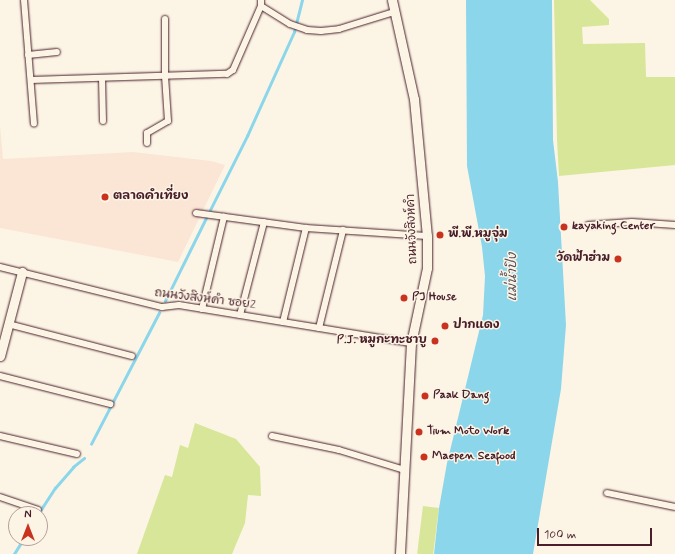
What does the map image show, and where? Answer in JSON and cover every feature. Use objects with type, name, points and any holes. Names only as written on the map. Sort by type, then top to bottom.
[{"type":"street","points":[[24,0],[34,124]]},
{"type":"street","name":"ถนนวังสิงห์คำ","points":[[392,0],[414,99],[427,236],[427,268],[411,343],[400,554]]},
{"type":"street","points":[[31,80],[227,74],[234,70],[261,3],[290,24],[307,30],[321,31],[339,29],[394,12]]},
{"type":"street","points":[[147,143],[147,133],[168,121],[165,76],[165,19]]},
{"type":"street","points":[[28,55],[58,52]]},
{"type":"street","points":[[102,78],[103,121]]},
{"type":"street","points":[[196,213],[306,228],[427,236]]},
{"type":"street","points":[[202,308],[224,217]]},
{"type":"street","points":[[240,314],[264,222]]},
{"type":"street","points":[[588,225],[632,222],[675,225]]},
{"type":"street","points":[[283,322],[306,228]]},
{"type":"street","points":[[319,328],[343,230]]},
{"type":"street","name":"ถนนวังสิงห์คำ ซอย2","points":[[0,267],[162,307],[179,305],[202,308],[411,343]]},
{"type":"street","points":[[0,356],[22,272]]},
{"type":"street","points":[[8,324],[132,356]]},
{"type":"street","points":[[0,376],[110,404]]},
{"type":"street","points":[[0,436],[77,454]]},
{"type":"street","points":[[272,436],[339,450],[405,470]]},
{"type":"street","points":[[607,493],[675,507]]},
{"type":"street","points":[[0,497],[26,506]]},
{"type":"shaded area","name":"ตลาดคำเที่ยง","points":[[0,125],[3,159],[133,152],[211,161],[225,165],[178,262],[0,228]]},
{"type":"green space","points":[[554,0],[590,0],[609,19],[609,25],[582,27],[583,44],[645,43],[646,77],[675,77],[675,165],[559,176]]},
{"type":"green space","points":[[195,423],[236,439],[260,467],[261,496],[248,495],[245,523],[232,554],[137,554],[165,475],[172,477],[180,445],[188,448]]},
{"type":"green space","points":[[423,506],[439,508],[433,554],[417,554]]},
{"type":"water","name":"แม่น้ำปิง","points":[[466,0],[552,0],[553,140],[558,182],[566,325],[561,389],[533,554],[434,554],[439,508],[447,463],[483,315],[485,276],[482,247],[467,166]]},
{"type":"waterway","points":[[210,210],[247,136],[294,32],[302,0]]},
{"type":"waterway","points":[[165,301],[206,218]]},
{"type":"waterway","points":[[91,444],[159,313]]},
{"type":"waterway","points":[[43,506],[55,488],[73,467],[84,458]]},
{"type":"waterway","points":[[14,554],[19,546]]},
{"type":"place","name":"ตลาดคำเที่ยง","points":[[105,197]]},
{"type":"place","name":"kayaking Center","points":[[564,227]]},
{"type":"place","name":"พี.พี.หมูจุ่ม","points":[[440,235]]},
{"type":"place","name":"วัดฟ้าฮ่าม","points":[[618,259]]},
{"type":"place","name":"PJ House","points":[[404,298]]},
{"type":"place","name":"ปากแดง","points":[[445,326]]},
{"type":"place","name":"P.J. หมูกะทะชาบู","points":[[435,341]]},
{"type":"place","name":"Paak Dang","points":[[425,396]]},
{"type":"place","name":"Tium Moto Work","points":[[419,432]]},
{"type":"place","name":"Maepen Seafood","points":[[424,457]]}]
